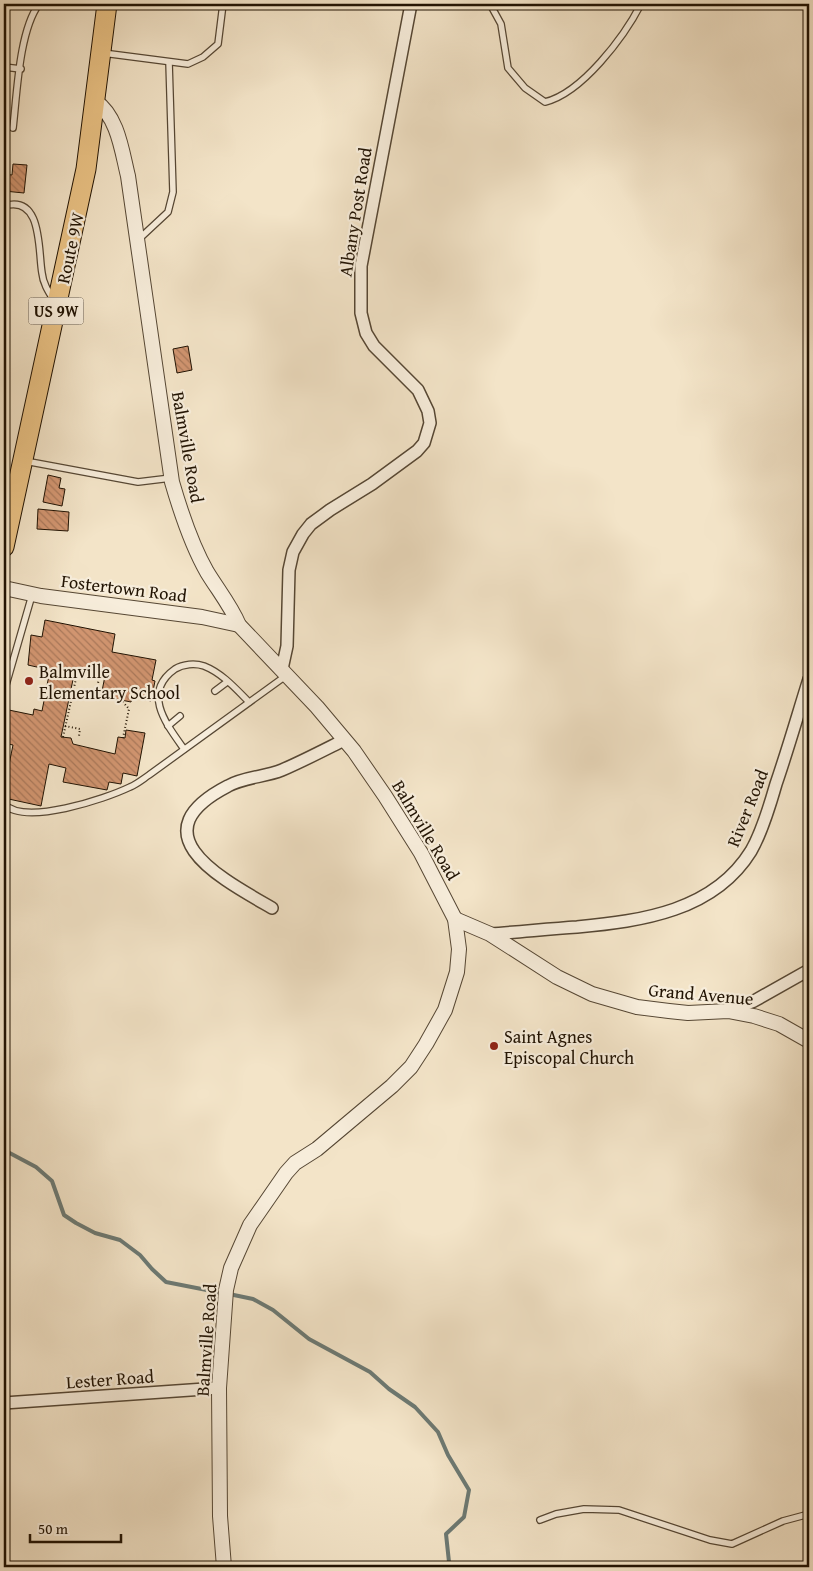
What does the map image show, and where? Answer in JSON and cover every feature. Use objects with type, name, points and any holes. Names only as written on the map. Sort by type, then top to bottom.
[{"type":"highway","name":"Route 9W","points":[[4,547],[86,169],[107,4]]},
{"type":"street","name":"Albany Post Road","points":[[284,672],[287,646],[289,570],[293,552],[303,534],[311,524],[330,510],[372,484],[417,451],[424,443],[430,423],[428,411],[418,390],[374,346],[366,333],[361,313],[361,266],[411,4]]},
{"type":"street","name":"Balmville Road","points":[[95,101],[107,112],[120,146],[128,176],[172,478],[183,520],[206,571],[239,625],[317,708],[344,740],[385,796],[421,852],[455,919],[458,949],[458,972],[446,1010],[411,1067],[392,1086],[317,1149],[295,1163],[286,1173],[266,1200],[247,1232],[231,1268],[226,1296],[219,1388],[220,1516],[224,1567]]},
{"type":"street","name":"Fostertown Road","points":[[4,588],[32,594],[202,617],[239,625]]},
{"type":"street","name":"River Road","points":[[490,934],[623,922],[663,913],[692,903],[708,895],[722,884],[737,871],[752,850],[768,810],[809,679]]},
{"type":"street","points":[[272,908],[226,881],[197,856],[187,840],[187,824],[196,808],[228,785],[281,770],[344,740]]},
{"type":"street","name":"Grand Avenue","points":[[455,919],[490,934],[557,977],[592,994],[637,1007],[669,1012],[728,1012],[754,1016],[779,1024],[809,1041]]},
{"type":"street","points":[[728,1012],[754,1001],[809,970]]},
{"type":"street","name":"Lester Road","points":[[4,1403],[219,1388]]},
{"type":"lane","points":[[13,128],[29,25],[34,10],[39,4]]},
{"type":"lane","points":[[102,52],[188,64],[202,57],[218,44],[223,4]]},
{"type":"lane","points":[[490,4],[501,24],[508,68],[525,88],[545,102],[556,99],[589,73],[615,45],[641,4]]},
{"type":"lane","points":[[137,241],[168,212],[172,192],[169,62]]},
{"type":"lane","points":[[4,67],[21,69]]},
{"type":"lane","points":[[4,206],[13,204],[22,207],[36,222],[42,275],[47,291],[58,304]]},
{"type":"lane","points":[[23,460],[138,482],[172,478]]},
{"type":"lane","points":[[4,692],[32,594]]},
{"type":"lane","points":[[184,749],[163,718],[159,704],[158,694],[168,674],[178,667],[191,664],[203,666],[216,672],[249,702]]},
{"type":"lane","points":[[4,804],[7,807],[23,812],[39,813],[104,798],[131,787],[249,702],[284,672]]},
{"type":"lane","points":[[216,691],[227,682]]},
{"type":"lane","points":[[168,726],[180,716]]},
{"type":"lane","points":[[540,1520],[556,1514],[584,1509],[619,1510],[710,1540],[732,1544],[783,1521],[809,1514]]},
{"type":"path","points":[[62,737],[77,674]]},
{"type":"path","points":[[100,675],[95,696],[123,702],[129,709],[122,738]]},
{"type":"path","points":[[65,726],[80,729],[79,736]]},
{"type":"building","points":[[13,164],[27,165],[24,193],[4,191],[4,174],[12,175]]},
{"type":"building","points":[[188,346],[192,370],[177,373],[173,349]]},
{"type":"building","points":[[48,475],[61,478],[59,488],[65,489],[62,506],[43,502]]},
{"type":"building","points":[[38,509],[69,512],[68,531],[37,529]]},
{"type":"building","name":"Balmville Elementary School","points":[[45,620],[115,634],[112,652],[156,660],[152,680],[155,681],[151,701],[132,697],[131,702],[101,696],[105,676],[75,670],[61,737],[71,738],[73,744],[115,754],[118,737],[125,738],[126,730],[145,733],[137,776],[123,773],[121,784],[109,782],[107,790],[63,782],[66,768],[49,764],[41,806],[4,798],[4,789],[13,745],[4,743],[4,709],[33,715],[34,709],[42,711],[50,670],[28,665],[31,635],[42,637]]},
{"type":"waterway","points":[[4,1150],[36,1167],[52,1181],[64,1215],[76,1223],[95,1233],[120,1240],[140,1255],[166,1282],[222,1293]]},
{"type":"waterway","points":[[229,1294],[253,1299],[273,1310],[309,1339],[370,1372],[389,1389],[415,1407],[438,1432],[448,1455],[469,1490],[464,1517],[446,1534],[449,1562],[452,1567]]},
{"type":"place","name":"Balmville Elementary School","points":[[29,681]]},
{"type":"place","name":"Saint Agnes Episcopal Church","points":[[494,1046]]}]
